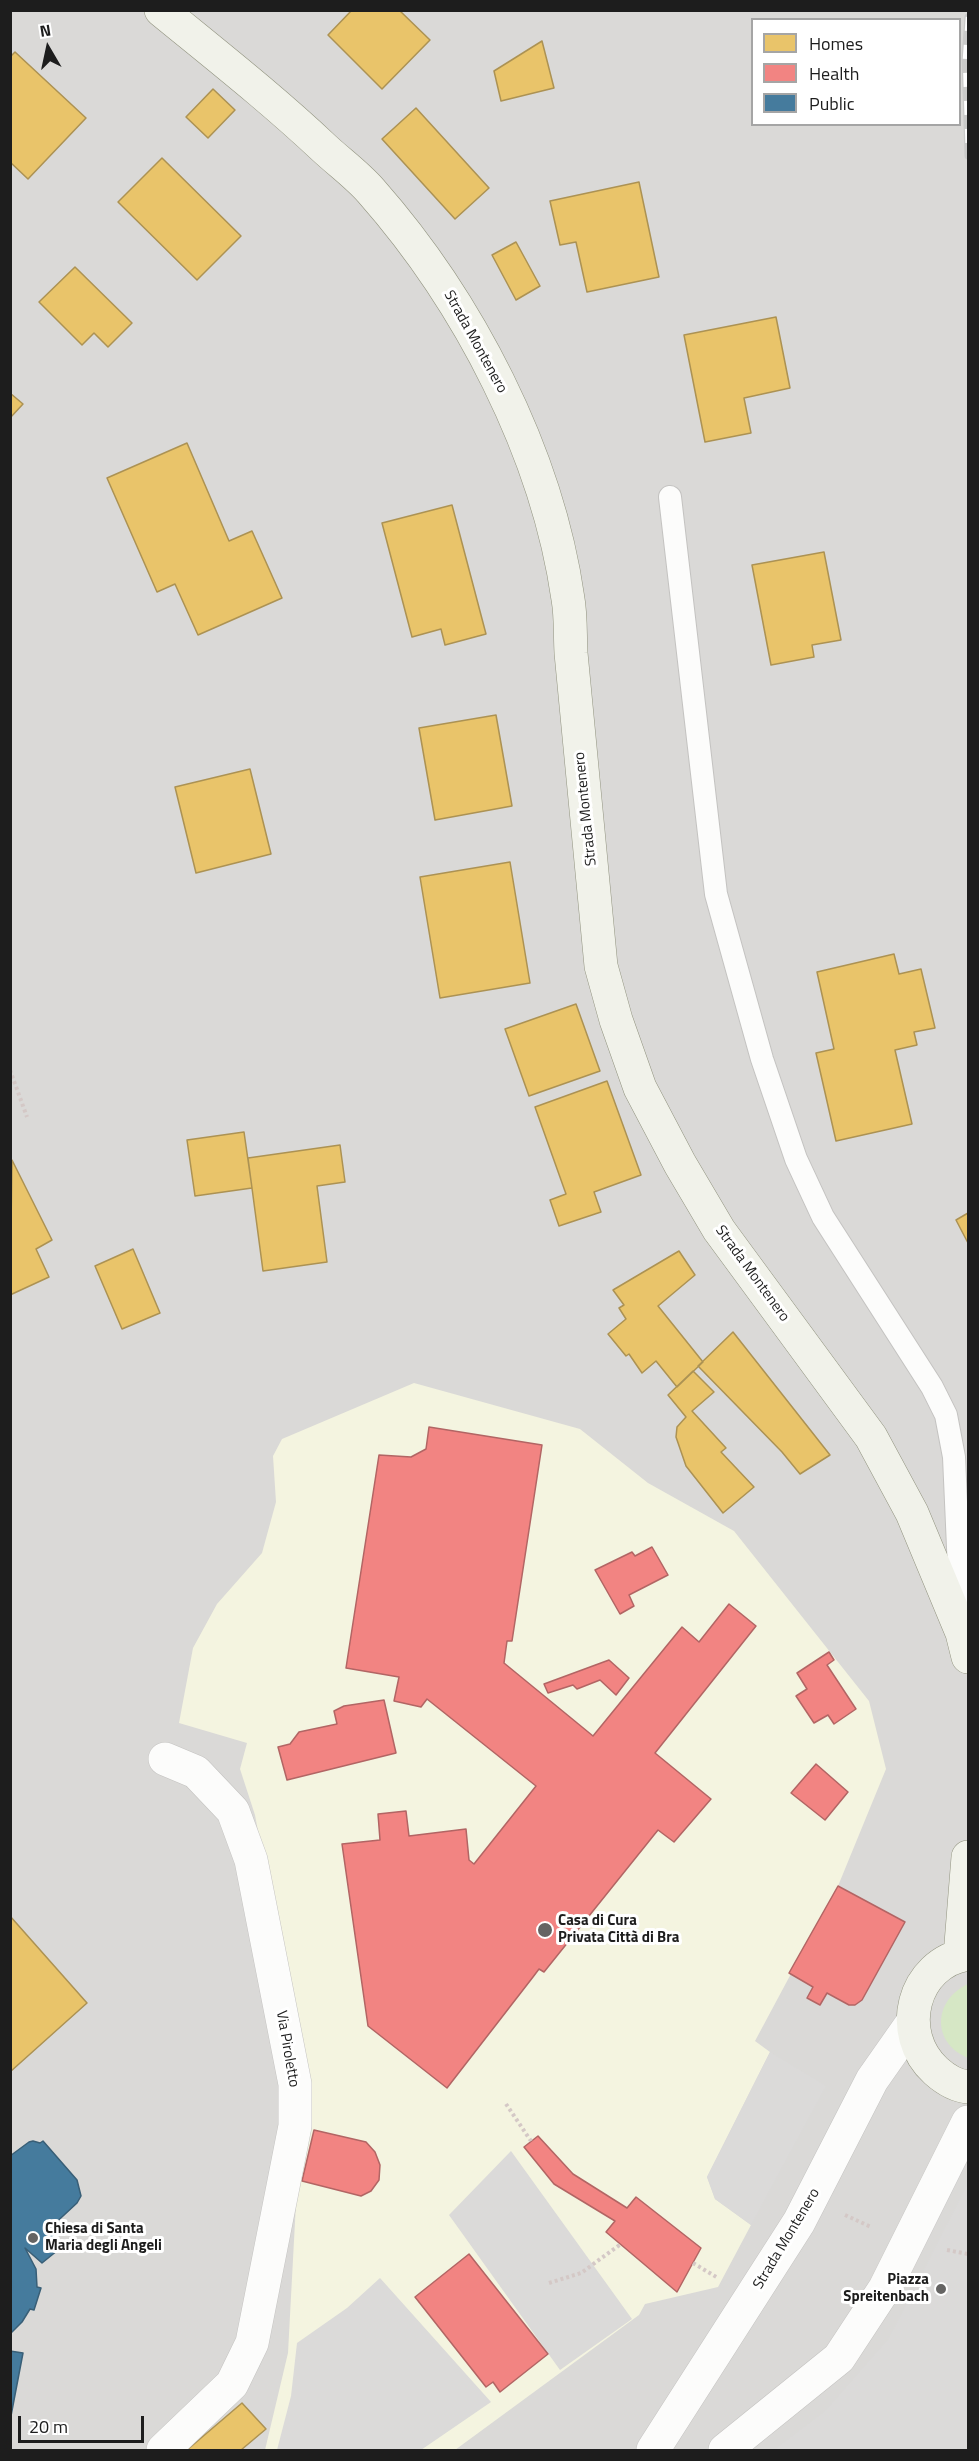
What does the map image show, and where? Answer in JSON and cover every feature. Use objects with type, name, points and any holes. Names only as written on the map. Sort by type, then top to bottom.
[{"type":"main road","name":"Strada Montenero","points":[[161,10],[280,107],[370,190],[440,279],[504,394],[535,472],[560,551],[568,601],[571,653],[602,966],[616,1020],[639,1088],[719,1230],[871,1437],[912,1513],[965,1645]]},
{"type":"main road","points":[[969,1857],[964,1955],[940,1966],[925,1981],[915,2001],[912,2023],[916,2044],[927,2063],[943,2078],[969,2087]]},
{"type":"street","name":"Via Piroletto","points":[[163,2451],[232,2384],[252,2343],[295,2126],[295,2084],[251,1860],[234,1811],[196,1772],[165,1759]]},
{"type":"street","name":"Strada Montenero","points":[[652,2451],[799,2222],[872,2080],[912,2023]]},
{"type":"street","points":[[725,2451],[839,2358],[885,2288],[969,2122]]},
{"type":"lane","points":[[670,497],[716,894],[762,1059],[796,1159],[824,1217],[932,1387],[946,1415],[954,1458],[965,1645]]},
{"type":"path","points":[[10,1070],[27,1117]]},
{"type":"path","points":[[506,2104],[531,2141]]},
{"type":"path","points":[[549,2283],[581,2273],[621,2244]]},
{"type":"shaded area","points":[[11,11],[968,11],[968,2450],[11,2450]]},
{"type":"shaded area","name":"Casa di Cura Privata Città di Bra","points":[[414,1383],[580,1429],[648,1483],[734,1531],[869,1701],[886,1769],[838,1886],[755,2041],[770,2052],[707,2177],[715,2199],[751,2225],[718,2287],[645,2304],[639,2315],[455,2450],[265,2450],[288,2353],[296,2203],[311,2115],[255,1815],[240,1769],[247,1743],[179,1723],[193,1648],[217,1604],[262,1553],[276,1502],[273,1456],[282,1439]]},
{"type":"shaded area","points":[[770,2052],[826,2086],[751,2225],[715,2199],[707,2177]]},
{"type":"shaded area","points":[[511,2151],[632,2319],[560,2370],[449,2215]]},
{"type":"shaded area","name":"Piazza Spreitenbach","points":[[968,2183],[968,2450],[774,2450],[825,2411],[889,2338]]},
{"type":"shaded area","points":[[380,2278],[491,2402],[421,2450],[277,2450],[291,2396],[297,2343],[347,2308]]},
{"type":"green space","points":[[968,1984],[968,2058],[947,2042],[941,2021],[948,2000],[956,1991]]},
{"type":"building: Homes","points":[[352,10],[399,10],[430,40],[382,89],[328,35]]},
{"type":"building: Homes","points":[[542,41],[554,88],[501,101],[494,71]]},
{"type":"building: Homes","points":[[15,52],[86,118],[28,179],[10,162],[10,57]]},
{"type":"building: Homes","points":[[213,89],[235,110],[208,138],[186,117]]},
{"type":"building: Homes","points":[[416,108],[489,188],[455,219],[382,139]]},
{"type":"building: Homes","points":[[162,158],[241,236],[197,280],[118,202]]},
{"type":"building: Homes","points":[[639,182],[659,277],[587,292],[576,242],[560,245],[550,201]]},
{"type":"building: Homes","points":[[516,242],[540,286],[516,300],[492,255]]},
{"type":"building: Homes","points":[[75,267],[132,323],[108,347],[94,333],[82,345],[39,302]]},
{"type":"building: Homes","points":[[776,317],[790,388],[744,398],[751,433],[705,442],[684,335]]},
{"type":"building: Homes","points":[[10,393],[23,404],[10,418]]},
{"type":"building: Homes","points":[[187,443],[229,541],[252,531],[282,598],[198,635],[175,584],[157,592],[107,478]]},
{"type":"building: Homes","points":[[452,505],[486,634],[445,645],[441,629],[412,637],[382,523]]},
{"type":"building: Homes","points":[[824,552],[841,640],[812,645],[814,657],[771,665],[752,565]]},
{"type":"building: Homes","points":[[496,715],[512,806],[435,820],[419,728]]},
{"type":"building: Homes","points":[[250,769],[271,854],[196,873],[175,787]]},
{"type":"building: Homes","points":[[510,862],[530,983],[440,998],[420,877]]},
{"type":"building: Homes","points":[[894,954],[899,974],[921,969],[935,1028],[914,1032],[917,1045],[895,1050],[912,1124],[836,1141],[816,1053],[834,1049],[817,972]]},
{"type":"building: Homes","points":[[576,1004],[600,1071],[529,1096],[505,1029]]},
{"type":"building: Homes","points":[[607,1081],[641,1175],[594,1192],[601,1212],[559,1226],[550,1200],[566,1194],[535,1107]]},
{"type":"building: Homes","points":[[244,1132],[252,1188],[195,1196],[187,1140]]},
{"type":"building: Homes","points":[[340,1145],[345,1182],[317,1186],[327,1262],[263,1271],[248,1158]]},
{"type":"building: Homes","points":[[12,1160],[52,1240],[36,1249],[49,1277],[10,1295]]},
{"type":"building: Homes","points":[[968,1213],[968,1243],[956,1220]]},
{"type":"building: Homes","points":[[133,1249],[160,1313],[122,1329],[95,1266]]},
{"type":"building: Homes","points":[[679,1251],[695,1275],[658,1306],[703,1362],[677,1387],[656,1361],[642,1373],[629,1354],[626,1356],[608,1334],[626,1319],[619,1308],[624,1305],[613,1290]]},
{"type":"building: Homes","points":[[733,1332],[830,1455],[800,1474],[782,1452],[698,1366]]},
{"type":"building: Homes","points":[[693,1371],[714,1392],[692,1411],[726,1448],[721,1452],[754,1487],[723,1513],[686,1466],[676,1437],[677,1427],[686,1417],[668,1395]]},
{"type":"building: Homes","points":[[10,1916],[87,2003],[10,2072]]},
{"type":"building: Homes","points":[[242,2403],[266,2429],[241,2450],[187,2450]]},
{"type":"building: Health","points":[[429,1427],[542,1445],[512,1641],[507,1641],[504,1663],[593,1736],[682,1627],[699,1642],[729,1604],[756,1626],[655,1753],[711,1799],[674,1842],[658,1830],[544,1972],[539,1969],[447,2088],[368,2026],[342,1844],[380,1840],[378,1814],[406,1811],[409,1836],[466,1829],[469,1860],[474,1864],[536,1786],[427,1699],[421,1707],[394,1701],[399,1677],[346,1668],[379,1455],[411,1457],[426,1449]]},
{"type":"building: Health","points":[[652,1547],[668,1575],[629,1595],[634,1606],[620,1614],[595,1570],[632,1552],[635,1556]]},
{"type":"building: Health","points":[[829,1652],[834,1660],[827,1665],[856,1709],[834,1724],[828,1715],[814,1723],[796,1696],[807,1689],[797,1673]]},
{"type":"building: Health","points":[[609,1660],[629,1678],[616,1695],[600,1680],[577,1689],[573,1685],[548,1693],[544,1684]]},
{"type":"building: Health","points":[[384,1700],[396,1753],[287,1780],[278,1747],[290,1744],[299,1732],[337,1724],[334,1711],[344,1706]]},
{"type":"building: Health","points":[[816,1764],[848,1792],[825,1820],[791,1793]]},
{"type":"building: Health","points":[[838,1886],[905,1922],[862,2000],[855,2005],[849,2005],[827,1993],[820,2005],[807,1998],[813,1987],[789,1973]]},
{"type":"building: Health","points":[[314,2130],[366,2142],[375,2152],[380,2165],[379,2180],[371,2191],[361,2196],[302,2181]]},
{"type":"building: Health","points":[[538,2136],[573,2174],[627,2208],[636,2197],[701,2248],[677,2292],[606,2232],[615,2221],[554,2184],[524,2147]]},
{"type":"building: Health","points":[[469,2254],[548,2354],[500,2392],[493,2382],[486,2387],[415,2297]]},
{"type":"building: Public","name":"Chiesa di Santa Maria degli Angeli","points":[[33,2141],[40,2143],[43,2141],[77,2180],[81,2196],[77,2203],[49,2229],[63,2246],[42,2263],[25,2248],[36,2269],[37,2287],[41,2288],[34,2310],[30,2309],[22,2322],[10,2334],[10,2156]]},
{"type":"building: Public","points":[[10,2351],[23,2353],[10,2421]]},
{"type":"railway","points":[[968,17],[965,59],[968,156]]},
{"type":"place","name":"Casa di Cura Privata Città di Bra","points":[[545,1930]]},
{"type":"place","name":"Chiesa di Santa Maria degli Angeli","points":[[33,2238]]},
{"type":"place","name":"Piazza Spreitenbach","points":[[941,2289]]}]
